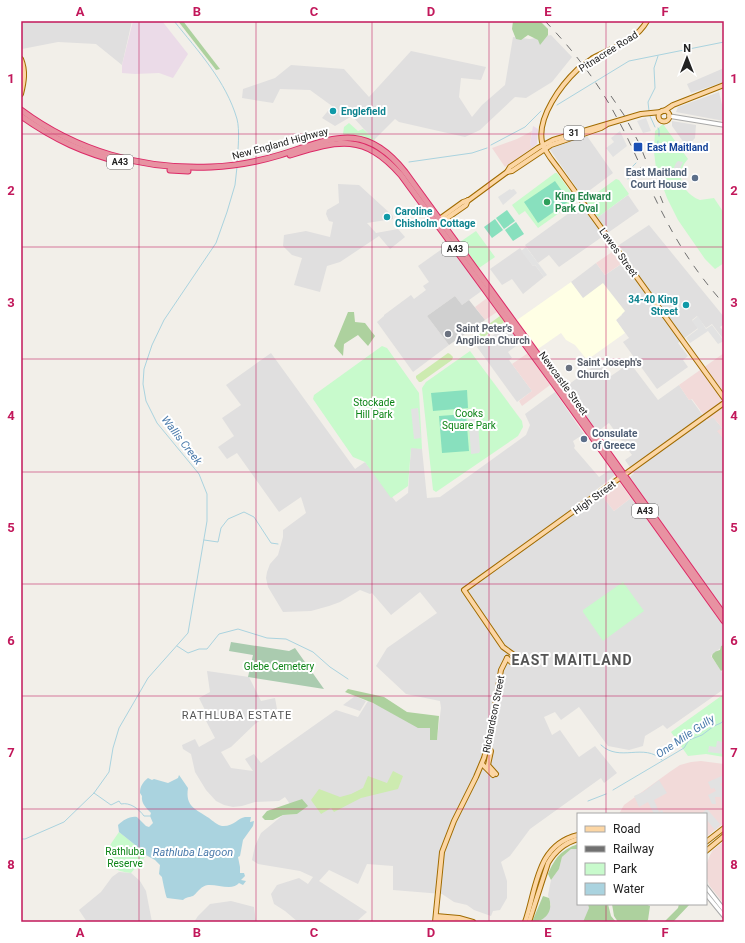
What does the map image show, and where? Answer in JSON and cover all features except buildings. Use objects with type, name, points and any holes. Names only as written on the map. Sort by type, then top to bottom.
[{"type":"highway","name":"New England Highway","points":[[21,110],[73,142],[120,158],[142,164],[199,168],[230,168]]},
{"type":"highway","name":"New England Highway","points":[[21,116],[40,129],[67,144],[95,155],[146,168],[180,171],[230,168],[247,165],[341,140]]},
{"type":"highway","name":"Newcastle Street","points":[[341,140],[375,150],[403,173],[558,386],[724,621]]},
{"type":"highway","name":"Newcastle Street","points":[[477,275],[554,377],[563,396],[724,615]]},
{"type":"main road","name":"Pitnacree Road","points":[[544,146],[541,137],[542,126],[556,94],[578,69],[593,58],[626,42],[641,30],[647,21]]},
{"type":"main road","points":[[21,59],[24,68],[21,94]]},
{"type":"main road","points":[[660,119],[659,114],[666,113],[677,104],[724,85]]},
{"type":"main road","points":[[652,114],[665,121],[668,119],[666,113]]},
{"type":"main road","name":"31","points":[[438,222],[463,202],[469,200],[507,172],[510,167],[560,138],[641,114],[666,113]]},
{"type":"main road","name":"Lawes Street","points":[[544,146],[724,398]]},
{"type":"main road","name":"High Street","points":[[509,658],[464,590],[724,403]]},
{"type":"main road","name":"Richardson Street","points":[[436,919],[441,856],[454,821],[482,764],[488,744],[501,672],[509,658]]},
{"type":"main road","points":[[482,764],[495,775],[488,765],[491,751],[488,744]]},
{"type":"main road","points":[[707,841],[724,828]]},
{"type":"main road","points":[[526,921],[544,861],[556,844],[565,838],[577,835]]},
{"type":"main road","points":[[707,850],[724,836]]},
{"type":"main road","points":[[526,921],[552,856],[563,846],[577,839]]},
{"type":"main road","points":[[436,919],[459,918],[473,922]]},
{"type":"main road","points":[[436,919],[463,922]]},
{"type":"street","points":[[666,113],[724,126]]},
{"type":"street","points":[[707,888],[724,910]]},
{"type":"street","points":[[707,895],[724,916]]},
{"type":"shaded area","points":[[21,21],[132,21],[122,65],[96,44],[58,42],[22,49]]},
{"type":"shaded area","points":[[133,21],[162,21],[188,54],[173,78],[159,73],[122,73],[122,65]]},
{"type":"shaded area","points":[[551,35],[572,57],[552,82],[526,98],[515,97],[480,130],[465,137],[399,122],[395,119],[374,140],[352,116],[335,126],[322,118],[332,106],[310,90],[280,89],[273,103],[242,98],[243,89],[275,78],[291,65],[344,69],[369,97],[411,51],[486,67],[481,80],[461,78],[459,97],[472,117],[482,105],[505,85],[513,37],[530,39]]},
{"type":"shaded area","points":[[724,68],[724,82],[691,93],[687,84]]},
{"type":"shaded area","points":[[719,92],[724,113],[724,121],[676,112],[678,107]]},
{"type":"shaded area","points":[[646,118],[651,131],[643,133],[637,121]]},
{"type":"shaded area","points":[[672,121],[696,125],[695,138],[687,147],[672,126]]},
{"type":"shaded area","points":[[533,126],[538,129],[537,144],[532,148],[530,144]]},
{"type":"shaded area","points":[[532,131],[530,144],[532,148],[505,167],[492,148],[517,139]]},
{"type":"shaded area","points":[[620,131],[627,146],[613,157],[606,148],[614,142],[611,138]]},
{"type":"shaded area","points":[[587,136],[613,173],[582,196],[549,148]]},
{"type":"shaded area","points":[[678,161],[683,162],[679,171],[679,177],[673,178],[673,170]]},
{"type":"shaded area","points":[[338,184],[359,185],[393,216],[393,219],[367,223],[376,233],[398,229],[405,237],[390,249],[379,236],[340,262],[327,266],[320,292],[294,285],[302,258],[292,255],[283,246],[284,235],[306,231],[330,237],[333,222],[329,221],[326,214],[327,210],[339,203]]},
{"type":"shaded area","points":[[510,189],[514,189],[517,193],[503,205],[498,197]]},
{"type":"shaded area","points":[[628,195],[639,211],[559,267],[549,255],[538,263],[525,245],[587,200],[598,217]]},
{"type":"shaded area","points":[[649,225],[724,317],[724,324],[720,327],[724,332],[724,340],[712,324],[706,328],[697,316],[692,320],[698,328],[678,343],[688,356],[683,360],[688,367],[657,389],[623,342],[629,338],[616,320],[622,315],[613,297],[600,286],[583,299],[571,282],[596,263],[605,275],[629,259],[619,245]]},
{"type":"shaded area","points":[[449,244],[483,290],[462,305],[455,296],[427,316],[449,345],[413,372],[377,322],[411,295],[414,299],[426,290],[423,286],[429,282],[418,266]]},
{"type":"shaded area","points":[[526,247],[547,275],[544,277],[535,265],[533,266],[521,251]]},
{"type":"shaded area","points":[[520,248],[533,266],[535,265],[544,277],[523,294],[512,279],[502,285],[490,269]]},
{"type":"shaded area","points":[[612,252],[621,264],[605,275],[596,263]]},
{"type":"shaded area","points":[[571,282],[583,298],[603,283],[625,311],[616,320],[625,333],[587,360],[575,345],[566,340],[561,333],[538,349],[517,320]]},
{"type":"shaded area","points":[[455,296],[462,305],[469,300],[485,320],[449,345],[427,316]]},
{"type":"shaded area","points":[[487,298],[497,312],[485,320],[475,307]]},
{"type":"shaded area","points":[[698,316],[706,329],[712,325],[724,341],[718,344],[708,331],[690,343],[686,338],[698,329],[692,321]]},
{"type":"shaded area","points":[[507,325],[520,343],[508,352],[512,358],[509,360],[532,391],[517,402],[477,347]]},
{"type":"shaded area","points":[[271,353],[355,469],[365,462],[396,502],[408,493],[411,447],[422,449],[427,498],[440,497],[526,435],[530,425],[525,414],[555,392],[584,434],[573,441],[575,446],[574,448],[599,477],[611,469],[615,475],[597,489],[614,511],[631,498],[724,625],[724,645],[711,656],[724,675],[724,689],[667,729],[663,725],[645,736],[643,746],[629,750],[608,746],[579,707],[561,720],[555,712],[544,717],[552,735],[560,730],[579,757],[595,746],[617,773],[604,783],[601,778],[530,829],[510,856],[501,862],[507,881],[507,898],[500,910],[493,911],[491,916],[474,910],[467,905],[454,902],[442,894],[393,890],[393,866],[367,864],[358,884],[329,870],[319,881],[367,912],[356,922],[298,922],[274,904],[271,894],[277,885],[299,878],[308,884],[313,877],[300,871],[258,864],[252,860],[255,846],[261,833],[283,815],[297,814],[302,799],[290,804],[285,797],[279,801],[255,802],[242,806],[233,807],[224,805],[216,801],[206,790],[195,772],[191,754],[183,749],[182,745],[195,739],[199,747],[215,738],[205,719],[211,716],[209,709],[205,710],[199,698],[210,692],[207,671],[249,677],[261,701],[275,698],[277,709],[255,724],[231,747],[221,752],[231,768],[253,771],[245,759],[254,754],[261,763],[336,710],[358,717],[368,701],[430,728],[437,739],[441,708],[440,701],[406,694],[376,666],[387,648],[437,613],[420,592],[391,615],[372,593],[370,594],[360,590],[340,602],[329,606],[311,611],[283,612],[268,587],[266,578],[267,572],[270,564],[278,555],[283,537],[283,530],[306,513],[301,497],[279,512],[237,453],[227,459],[218,447],[234,436],[222,418],[241,405],[226,385]]},
{"type":"shaded area","points":[[528,353],[550,385],[522,406],[519,401],[532,391],[512,364]]},
{"type":"shaded area","points":[[724,353],[724,440],[717,431],[722,428],[713,417],[708,421],[692,399],[689,400],[679,385]]},
{"type":"shaded area","points":[[600,362],[611,376],[630,363],[658,400],[679,385],[689,400],[691,399],[707,421],[713,417],[722,428],[724,440],[724,610],[630,477],[634,473],[625,460],[632,455],[609,423],[597,432],[565,387]]},
{"type":"shaded area","points":[[418,408],[421,438],[414,439],[411,409]]},
{"type":"shaded area","points":[[477,410],[480,451],[479,453],[471,454],[468,411]]},
{"type":"shaded area","points":[[620,483],[631,498],[614,511],[602,496]]},
{"type":"shaded area","points":[[355,696],[366,701],[360,711],[343,705]]},
{"type":"shaded area","points":[[717,741],[724,742],[724,754],[708,752],[709,746],[716,747]]},
{"type":"shaded area","points":[[701,761],[724,764],[724,823],[707,836],[707,813],[620,813],[624,805],[671,771],[680,765]]},
{"type":"shaded area","points":[[724,775],[724,782],[720,784],[724,789],[724,809],[722,807],[721,797],[715,797],[716,804],[712,804],[708,795],[716,791],[714,788],[711,789],[708,782]]},
{"type":"shaded area","points":[[659,780],[667,793],[654,800],[659,812],[662,810],[664,813],[654,813],[648,802],[639,807],[634,796],[643,792]]},
{"type":"shaded area","points":[[707,809],[720,824],[715,830],[707,820],[707,813],[702,813]]},
{"type":"shaded area","points":[[724,841],[724,904],[709,885],[707,878],[707,863],[713,850]]},
{"type":"shaded area","points":[[571,849],[577,849],[577,905],[588,905],[590,908],[583,922],[538,922],[551,905],[548,895],[551,880],[559,869],[562,857]]},
{"type":"shaded area","points":[[119,872],[131,873],[140,881],[146,891],[152,922],[87,922],[79,910],[101,892],[112,877]]},
{"type":"shaded area","points":[[231,901],[254,907],[256,922],[194,922],[210,904]]},
{"type":"green space","points":[[178,21],[183,21],[220,69],[216,70]]},
{"type":"green space","points":[[513,21],[540,21],[548,29],[548,35],[540,45],[538,40],[528,35],[521,40],[516,39],[512,29]]},
{"type":"green space","points":[[349,123],[358,131],[363,129],[375,140],[373,141],[345,136],[343,134],[344,127]]},
{"type":"green space","points":[[663,124],[688,159],[681,171],[682,182],[685,188],[694,197],[700,200],[714,198],[724,213],[724,263],[715,269],[705,259],[678,220],[667,198],[656,168],[654,152],[655,131]]},
{"type":"green space","points":[[557,173],[576,201],[538,228],[525,211],[519,215],[512,205]]},
{"type":"green space","points":[[616,179],[619,180],[629,194],[598,217],[587,200]]},
{"type":"green space","name":"King Edward Park Oval","points":[[555,181],[569,201],[538,223],[524,202]]},
{"type":"green space","points":[[507,210],[515,221],[504,229],[496,218]]},
{"type":"green space","points":[[495,219],[503,230],[492,238],[484,227]]},
{"type":"green space","points":[[516,222],[524,234],[513,241],[505,230]]},
{"type":"green space","points":[[476,231],[495,257],[479,268],[460,242]]},
{"type":"green space","points":[[348,312],[354,312],[355,322],[365,323],[375,336],[368,346],[358,335],[344,344],[343,356],[334,346]]},
{"type":"green space","points":[[500,316],[504,322],[474,344],[472,343],[470,338],[475,337],[490,326],[489,324]]},
{"type":"green space","name":"Stockade Hill Park","points":[[382,346],[387,348],[419,393],[422,449],[411,448],[408,486],[391,498],[365,462],[353,457],[313,399],[314,395]]},
{"type":"green space","name":"Cooks Square Park","points":[[470,351],[522,421],[523,427],[518,436],[436,492],[433,490],[422,388],[426,382]]},
{"type":"green space","points":[[448,353],[453,357],[452,360],[419,382],[416,376]]},
{"type":"green space","points":[[467,390],[468,408],[433,411],[431,393]]},
{"type":"green space","points":[[466,414],[469,451],[442,453],[439,416]]},
{"type":"green space","points":[[623,582],[644,611],[603,641],[583,610]]},
{"type":"green space","name":"Glebe Cemetery","points":[[231,642],[289,651],[295,648],[324,689],[248,677],[253,655],[229,651]]},
{"type":"green space","points":[[724,645],[724,669],[721,671],[712,656],[713,653],[720,650],[721,646]]},
{"type":"green space","points":[[348,689],[384,697],[407,712],[439,716],[437,740],[430,740],[430,728],[418,728],[373,703],[345,692]]},
{"type":"green space","points":[[724,694],[724,757],[706,754],[688,756],[671,732]]},
{"type":"green space","points":[[393,771],[403,776],[398,789],[361,798],[334,812],[331,808],[321,814],[311,800],[319,789],[340,797],[351,794],[363,788],[368,776],[387,783]]},
{"type":"green space","points":[[302,799],[308,806],[297,814],[283,815],[273,820],[265,820],[262,817],[267,811]]},
{"type":"green space","name":"Rathluba Reserve","points":[[119,832],[139,848],[146,856],[131,873],[120,871],[113,867],[107,856],[106,851]]},
{"type":"green space","points":[[577,844],[577,849],[571,849],[562,857],[559,869],[551,880],[548,874],[553,863],[559,855]]},
{"type":"green space","points":[[543,896],[549,898],[549,912],[544,918],[536,922],[532,922]]},
{"type":"green space","points":[[588,905],[608,905],[611,916],[616,922],[583,922],[589,908]]},
{"type":"green space","points":[[612,905],[650,906],[648,920],[646,922],[618,922],[614,916]]},
{"type":"green space","points":[[679,905],[689,905],[673,922],[664,922],[678,908]]},
{"type":"water","name":"Rathluba Lagoon","points":[[179,775],[188,788],[188,799],[192,807],[217,824],[226,826],[245,817],[251,817],[250,822],[254,821],[253,826],[243,840],[240,856],[238,857],[240,873],[244,873],[245,876],[241,880],[246,881],[243,885],[239,883],[233,887],[229,887],[208,885],[193,896],[183,900],[167,898],[162,877],[159,874],[160,865],[155,860],[144,854],[144,852],[119,832],[118,825],[132,817],[137,817],[149,827],[153,823],[150,816],[151,813],[144,805],[140,793],[141,786],[148,778],[168,783],[178,778]]},
{"type":"waterway","name":"Wallis Creek","points":[[174,21],[202,55],[219,79],[232,105],[237,119],[238,129],[237,162]]},
{"type":"waterway","points":[[557,105],[629,61],[724,42]]},
{"type":"waterway","points":[[649,111],[648,102],[655,88],[654,68],[658,56]]},
{"type":"waterway","points":[[491,145],[525,127],[541,111]]},
{"type":"waterway","points":[[650,116],[655,127]]},
{"type":"waterway","points":[[658,128],[659,136]]},
{"type":"waterway","points":[[657,150],[658,141]]},
{"type":"waterway","points":[[409,162],[472,153],[487,148]]},
{"type":"waterway","points":[[628,179],[632,167],[636,163]]},
{"type":"waterway","name":"Wallis Creek","points":[[21,839],[25,839],[64,822],[94,793],[109,772],[113,748],[119,728],[148,678],[188,633],[207,521],[207,494],[199,474],[157,423],[146,401],[143,384],[144,369],[152,345],[164,320],[216,243],[235,185],[237,167]]},
{"type":"waterway","points":[[204,540],[218,542],[221,528],[228,519],[244,512],[254,517],[271,543],[278,544]]},
{"type":"waterway","points":[[177,646],[188,653],[199,649],[207,649],[219,634],[238,629],[267,638],[286,639],[313,652],[330,667],[348,679]]},
{"type":"waterway","name":"One Mile Gully","points":[[613,790],[684,748],[689,740],[702,735],[724,720]]},
{"type":"waterway","points":[[601,745],[608,750],[616,752],[648,753],[655,755],[662,760]]},
{"type":"waterway","points":[[94,793],[111,805],[119,801],[121,804],[128,804],[134,807],[144,816],[150,816]]},
{"type":"waterway","name":"One Mile Gully","points":[[588,801],[606,794]]},
{"type":"railway","points":[[545,21],[575,55],[602,92],[623,130],[670,228],[699,273],[724,304]]},
{"type":"railway","points":[[611,96],[624,115],[639,143],[663,203]]},
{"type":"place","name":"Englefield","points":[[333,111]]},
{"type":"place","name":"East Maitland","points":[[638,147]]},
{"type":"place","name":"East Maitland Court House","points":[[695,178]]},
{"type":"place","name":"King Edward Park Oval","points":[[547,202]]},
{"type":"place","name":"Caroline Chisholm Cottage","points":[[387,217]]},
{"type":"place","name":"34-40 King Street","points":[[686,305]]},
{"type":"place","name":"Saint Peter's Anglican Church","points":[[448,334]]},
{"type":"place","name":"Saint Joseph's Church","points":[[569,368]]},
{"type":"place","name":"Consulate of Greece","points":[[584,439]]},
{"type":"district","name":"EAST MAITLAND","points":[[572,660]]},
{"type":"district","name":"RATHLUBA ESTATE","points":[[237,715]]}]
